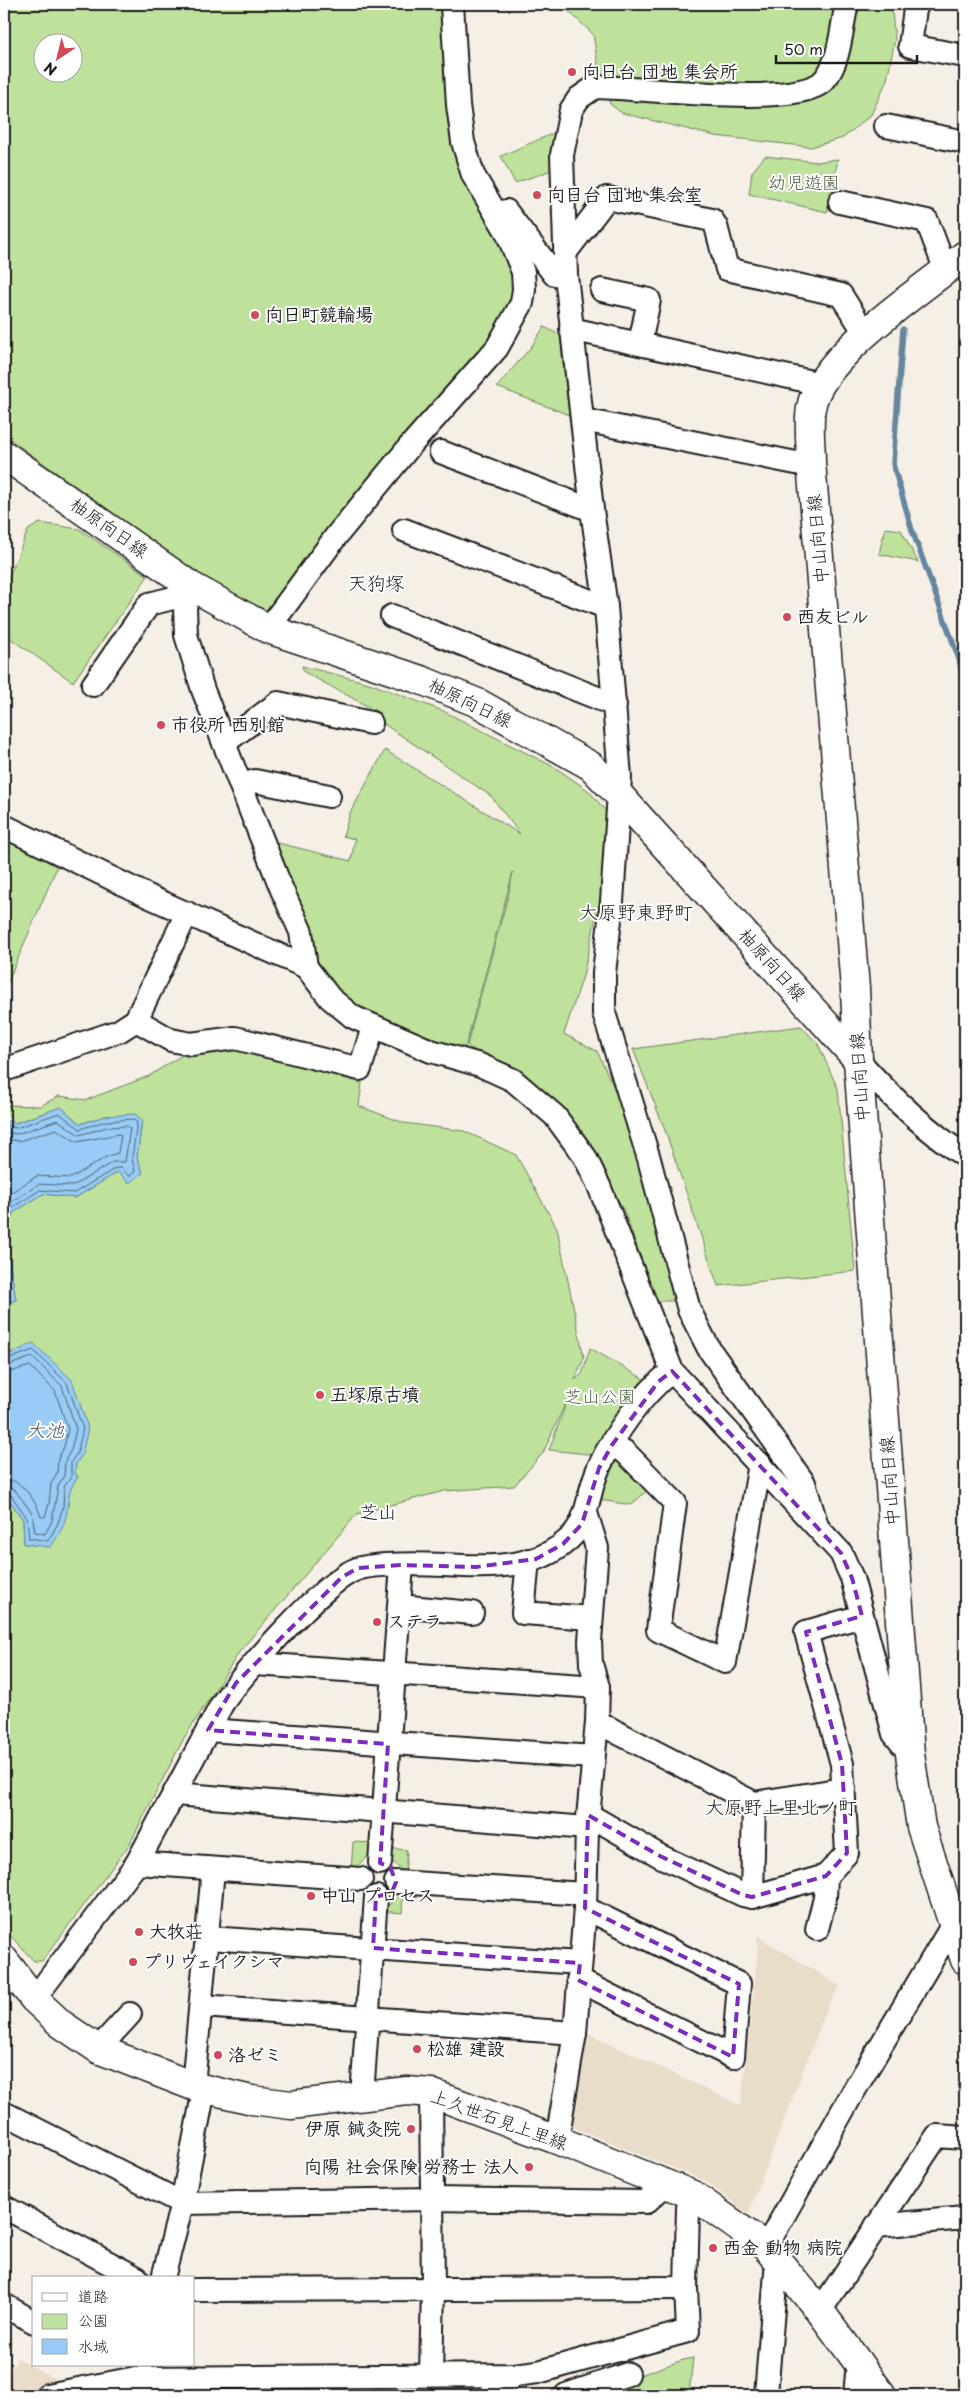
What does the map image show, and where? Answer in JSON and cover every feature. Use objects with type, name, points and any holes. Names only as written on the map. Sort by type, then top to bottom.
[{"type":"main road","name":"中山向日線","points":[[956,263],[863,337],[827,372],[811,408],[811,462],[855,988],[858,1060],[910,1754],[921,1828],[952,1926],[965,1960]]},
{"type":"main road","name":"柚原向日線","points":[[4,455],[190,590],[268,630],[421,680],[478,703],[591,766],[858,1060]]},
{"type":"main road","name":"上久世石見上里線","points":[[4,1960],[34,1999],[61,2024],[98,2049],[199,2088],[252,2100],[291,2105],[407,2091],[431,2093],[557,2140],[693,2195],[771,2254],[820,2311],[882,2395]]},
{"type":"street","points":[[268,630],[336,536],[410,446],[497,348],[522,303],[524,289],[523,272],[507,232],[488,198],[472,175],[463,142],[452,4]]},
{"type":"street","points":[[817,1526],[804,1483],[709,1349],[689,1310],[648,1159],[604,1013],[604,973],[620,796],[615,705],[606,607],[592,510],[566,275],[562,154],[571,110],[579,98],[595,86],[763,96],[807,90],[824,80],[832,66],[847,4]]},
{"type":"street","points":[[918,4],[915,9],[910,46],[965,56]]},
{"type":"street","points":[[886,126],[965,142]]},
{"type":"street","points":[[488,198],[508,212],[554,274],[566,275]]},
{"type":"street","points":[[566,253],[607,198],[712,220],[716,226],[728,269],[841,295],[860,325],[863,337]]},
{"type":"street","points":[[840,202],[927,221],[956,263]]},
{"type":"street","points":[[602,290],[649,300],[640,343]]},
{"type":"street","points":[[571,329],[821,384]]},
{"type":"street","points":[[583,420],[801,464],[811,462]]},
{"type":"street","points":[[440,452],[592,510]]},
{"type":"street","points":[[404,530],[606,607]]},
{"type":"street","points":[[93,685],[149,604],[190,590]]},
{"type":"street","points":[[190,590],[185,607],[186,635],[203,690],[301,932],[306,967]]},
{"type":"street","points":[[392,616],[615,705]]},
{"type":"street","points":[[224,743],[278,703],[371,723]]},
{"type":"street","points":[[241,785],[255,782],[329,796]]},
{"type":"street","points":[[4,826],[306,967],[330,998],[353,1017],[431,1051],[480,1065],[513,1080],[555,1116],[585,1157],[599,1186],[672,1371],[693,1396],[760,1464],[841,1553],[852,1578],[894,1734],[910,1754]]},
{"type":"street","points":[[4,1070],[119,1031],[136,1020],[187,913]]},
{"type":"street","points":[[136,1020],[171,1040],[191,1044],[235,1038],[360,1069],[374,1027]]},
{"type":"street","points":[[858,1060],[902,1106],[944,1142],[965,1156]]},
{"type":"street","points":[[34,1999],[137,1863],[208,1730],[236,1683],[308,1607],[342,1577],[358,1568],[402,1564],[476,1567],[528,1560],[551,1552],[563,1544],[579,1528],[586,1513],[599,1468],[612,1445],[658,1382],[672,1371]]},
{"type":"street","points":[[612,1445],[626,1452],[675,1504],[658,1630],[725,1662],[760,1464]]},
{"type":"street","points":[[557,2140],[575,2033],[585,1901],[588,1822],[597,1722],[598,1687],[591,1664],[591,1618],[597,1548],[586,1513]]},
{"type":"street","points":[[528,1560],[523,1613],[591,1618]]},
{"type":"street","points":[[380,1862],[382,1812],[402,1564]]},
{"type":"street","points":[[400,1606],[472,1613]]},
{"type":"street","points":[[175,1794],[382,1812],[588,1822],[743,1896],[752,1897],[826,1876],[847,1853],[842,1764],[806,1632],[862,1616]]},
{"type":"street","points":[[255,1664],[393,1675],[598,1687]]},
{"type":"street","points":[[597,1722],[754,1802],[844,1789]]},
{"type":"street","points":[[208,1730],[593,1757]]},
{"type":"street","points":[[752,1897],[754,1802]]},
{"type":"street","points":[[380,1862],[394,1871],[396,1882],[392,1892],[382,1897],[376,1897],[364,1889],[361,1879],[365,1869],[380,1862]]},
{"type":"street","points":[[137,1863],[213,1870],[361,1879]]},
{"type":"street","points":[[164,2276],[182,2202],[199,2088],[202,2006],[213,1870]]},
{"type":"street","points":[[817,1930],[825,1898],[826,1876]]},
{"type":"street","points":[[208,1938],[373,1948],[579,1971],[733,2057],[739,1984],[585,1901],[396,1882]]},
{"type":"street","points":[[362,2096],[376,1897]]},
{"type":"street","points":[[766,2395],[771,2254],[852,2094],[952,1926]]},
{"type":"street","points":[[202,2006],[575,2033]]},
{"type":"street","points":[[98,2049],[130,2014]]},
{"type":"street","points":[[431,2093],[433,2288],[431,2375]]},
{"type":"street","points":[[4,2113],[182,2202],[432,2200],[646,2202],[667,2183]]},
{"type":"street","points":[[820,2311],[937,2136],[965,2138]]},
{"type":"street","points":[[47,2395],[142,2379],[514,2375],[538,2372],[688,2331],[686,2288],[688,2208],[693,2195]]},
{"type":"street","points":[[4,2207],[133,2276]]},
{"type":"street","points":[[876,2226],[965,2218]]},
{"type":"street","points":[[195,2290],[686,2288]]},
{"type":"street","points":[[4,2305],[32,2321]]},
{"type":"street","points":[[856,2395],[858,2363]]},
{"type":"street","points":[[115,2366],[142,2379]]},
{"type":"street","points":[[566,2395],[628,2374]]},
{"type":"street","points":[[490,2395],[514,2375]]},
{"type":"highlighted area","points":[[672,1371],[841,1553],[852,1578],[862,1616],[806,1632],[842,1764],[847,1853],[826,1876],[752,1897],[743,1895],[660,1856],[588,1815],[585,1908],[739,1984],[733,2057],[578,1980],[580,1963],[373,1948],[376,1897],[392,1892],[396,1882],[390,1867],[380,1863],[388,1744],[208,1730],[236,1683],[342,1577],[358,1568],[402,1565],[476,1567],[536,1559],[563,1544],[582,1524],[599,1468],[612,1445],[658,1382]]},
{"type":"shaded area","points":[[757,1936],[840,1986],[828,2006],[748,2214],[706,2181],[573,2127],[568,2118],[586,2032],[741,2106],[758,1950]]},
{"type":"shaded area","points":[[17,2358],[60,2382],[22,2395],[10,2395],[4,2392],[4,2383]]},
{"type":"green space","name":"向日町競輪場","points":[[4,4],[447,4],[447,62],[516,273],[516,295],[496,335],[271,612],[243,601],[190,568],[4,435]]},
{"type":"green space","points":[[561,4],[891,4],[895,39],[887,80],[871,115],[843,138],[811,147],[715,136],[622,113],[611,105],[602,90],[593,34]]},
{"type":"green space","points":[[556,132],[552,170],[515,183],[501,156]]},
{"type":"green space","name":"幼児遊園","points":[[765,156],[817,162],[838,159],[827,212],[749,194],[752,172]]},
{"type":"green space","points":[[544,327],[560,335],[569,415],[497,387],[531,347]]},
{"type":"green space","points":[[40,523],[79,529],[148,576],[73,682],[4,634],[4,589],[28,530]]},
{"type":"green space","points":[[885,528],[901,530],[918,562],[879,554]]},
{"type":"green space","points":[[302,666],[369,683],[443,711],[556,768],[589,791],[609,815],[602,890],[583,976],[564,1034],[597,1051],[633,1129],[677,1301],[657,1301],[623,1209],[597,1159],[467,1045],[513,872],[464,1052],[436,1045],[358,1009],[323,976],[274,842],[351,861],[355,839],[343,836],[350,813],[385,750],[520,834],[491,796],[384,724],[380,713],[304,672]]},
{"type":"green space","points":[[4,837],[57,867],[4,991]]},
{"type":"green space","points":[[801,1026],[818,1044],[838,1089],[855,1271],[718,1286],[665,1130],[633,1049]]},
{"type":"green space","name":"芝山公園","points":[[225,1046],[362,1083],[359,1106],[404,1123],[464,1131],[516,1155],[557,1228],[584,1358],[575,1380],[582,1374],[590,1348],[649,1382],[598,1455],[549,1450],[570,1393],[543,1453],[514,1486],[444,1491],[357,1514],[240,1651],[184,1738],[129,1845],[42,1961],[34,1961],[4,1929],[4,1637],[6,1582],[4,1498],[8,1498],[23,1520],[24,1544],[36,1545],[68,1508],[69,1488],[78,1477],[75,1473],[76,1463],[82,1455],[14,1351],[4,1357],[4,1304],[16,1300],[5,1236],[13,1213],[43,1194],[75,1198],[118,1172],[143,1173],[137,1158],[142,1121],[105,1116],[80,1124],[61,1107],[15,1123],[4,1111],[4,1105],[40,1106],[59,1096],[86,1100],[149,1076],[193,1048]]},
{"type":"green space","points":[[624,1461],[650,1488],[631,1505],[600,1500],[612,1462]]},
{"type":"green space","points":[[353,1842],[372,1843],[371,1853],[351,1872]]},
{"type":"green space","points":[[387,1848],[407,1850],[405,1874],[388,1857]]},
{"type":"green space","points":[[403,1892],[402,1913],[382,1911]]},
{"type":"green space","points":[[693,2358],[689,2395],[583,2395],[683,2360]]},
{"type":"water","points":[[61,1107],[80,1124],[105,1116],[135,1114],[142,1120],[137,1158],[143,1173],[129,1183],[118,1172],[75,1198],[43,1194],[13,1213],[5,1236],[16,1300],[4,1304],[4,1120],[16,1123]]},
{"type":"water","name":"大池","points":[[33,1343],[72,1380],[88,1428],[82,1455],[76,1463],[75,1473],[78,1477],[69,1495],[62,1529],[51,1547],[24,1544],[23,1520],[8,1498],[4,1498],[4,1475],[6,1473],[4,1471],[4,1357]]},
{"type":"waterway","points":[[903,329],[893,464],[912,530],[959,659],[965,686]]},
{"type":"place","name":"向日台 団地 集会所","points":[[572,72]]},
{"type":"place","name":"向日台 団地 集会室","points":[[537,195]]},
{"type":"place","name":"向日町競輪場","points":[[255,315]]},
{"type":"place","name":"西友ビル","points":[[787,617]]},
{"type":"place","name":"市役所 西別館","points":[[161,725]]},
{"type":"place","name":"五塚原古墳","points":[[320,1395]]},
{"type":"place","name":"ステラ","points":[[377,1622]]},
{"type":"place","name":"中山 プロセス","points":[[311,1896]]},
{"type":"place","name":"大牧荘","points":[[139,1932]]},
{"type":"place","name":"プリヴェイクシマ","points":[[133,1962]]},
{"type":"place","name":"松雄 建設","points":[[417,2049]]},
{"type":"place","name":"洛ゼミ","points":[[218,2055]]},
{"type":"place","name":"伊原 鍼灸院","points":[[411,2129]]},
{"type":"place","name":"向陽 社会保険 労務士 法人","points":[[529,2167]]},
{"type":"place","name":"西金 動物 病院","points":[[713,2248]]},
{"type":"district","name":"天狗塚","points":[[376,583]]},
{"type":"district","name":"大原野東野町","points":[[636,912]]},
{"type":"district","name":"芝山","points":[[378,1512]]},
{"type":"district","name":"大原野上里北ノ町","points":[[781,1807]]}]
